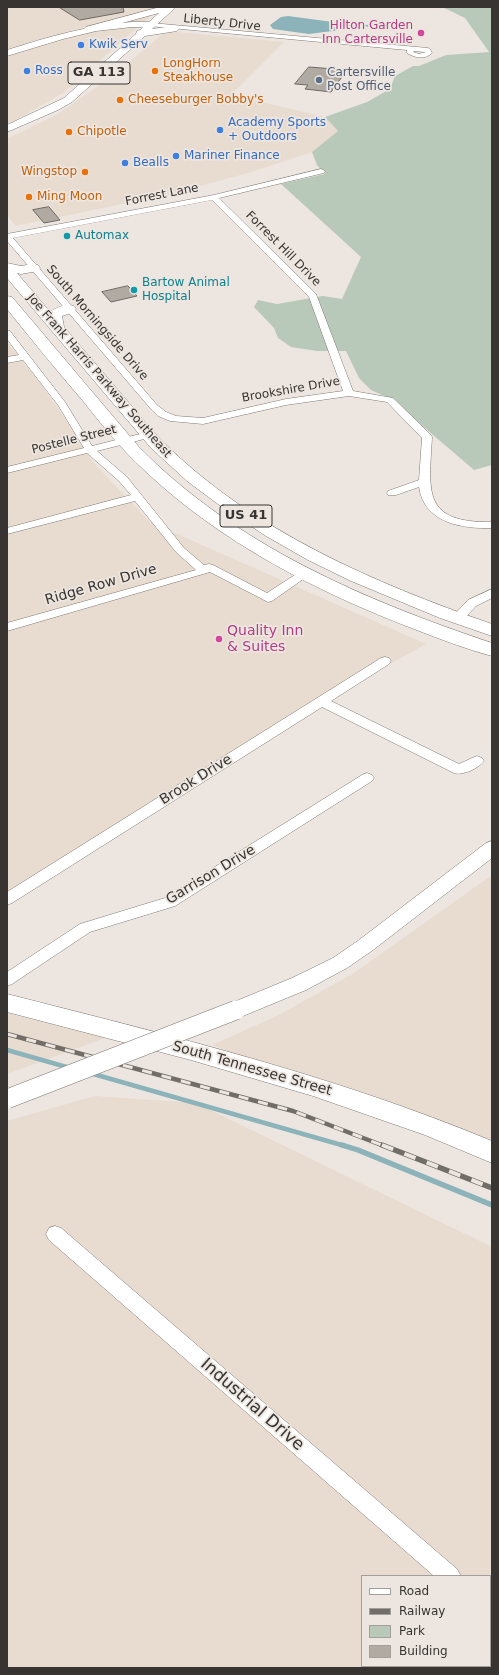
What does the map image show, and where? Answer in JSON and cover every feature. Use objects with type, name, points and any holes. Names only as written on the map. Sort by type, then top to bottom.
[{"type":"main road","name":"GA 113","points":[[7,135],[39,120],[84,86],[171,7]]},
{"type":"main road","points":[[8,53],[171,7]]},
{"type":"main road","points":[[161,16],[177,28]]},
{"type":"main road","points":[[119,25],[131,27],[141,34],[177,28]]},
{"type":"main road","points":[[89,29],[119,25],[151,25]]},
{"type":"main road","name":"GA 113","points":[[7,129],[54,108]]},
{"type":"main road","points":[[8,270],[33,268]]},
{"type":"main road","name":"Joe Frank Harris Parkway Southeast","points":[[8,270],[57,329],[166,482],[207,513],[256,546],[298,569],[395,615],[492,650]]},
{"type":"main road","name":"Joe Frank Harris Parkway Southeast","points":[[7,300],[31,330],[136,438]]},
{"type":"main road","points":[[57,329],[55,315],[58,312],[69,309]]},
{"type":"main road","points":[[17,312],[33,322],[63,350],[159,464],[179,481],[245,528],[320,566],[358,578],[492,630]]},
{"type":"main road","points":[[7,328],[19,326],[31,330]]},
{"type":"main road","points":[[298,569],[313,571],[374,596],[492,639]]},
{"type":"main road","name":"South Tennessee Street","points":[[7,1003],[224,1060],[333,1092],[424,1123],[492,1152]]},
{"type":"street","name":"Liberty Drive","points":[[151,25],[412,51]]},
{"type":"street","name":"Forrest Lane","points":[[7,237],[214,197],[321,171]]},
{"type":"street","name":"Forrest Hill Drive","points":[[214,197],[313,296],[349,393]]},
{"type":"street","name":"South Morningside Drive","points":[[7,237],[154,408],[162,414],[174,419]]},
{"type":"street","points":[[7,332],[62,404],[90,450],[123,479],[180,550],[204,571],[208,568],[268,598],[298,569]]},
{"type":"street","points":[[7,360],[26,356]]},
{"type":"street","name":"Brookshire Drive","points":[[174,419],[203,421],[286,402],[349,393],[390,400],[427,437],[424,482],[427,499],[433,508],[441,515],[455,521],[469,524],[492,525]]},
{"type":"street","name":"Postelle Street","points":[[7,470],[136,438]]},
{"type":"street","points":[[392,493],[424,482]]},
{"type":"street","points":[[7,531],[137,497]]},
{"type":"street","name":"Ridge Row Drive","points":[[7,627],[204,571]]},
{"type":"street","points":[[458,618],[472,603],[492,593]]},
{"type":"street","name":"Brook Drive","points":[[7,899],[385,661]]},
{"type":"street","points":[[322,701],[339,711],[459,770],[477,761]]},
{"type":"street","name":"Garrison Drive","points":[[7,980],[85,928],[170,902],[367,778]]},
{"type":"street","points":[[7,1099],[299,984],[340,962],[366,945],[492,848]]},
{"type":"street","name":"Industrial Drive","points":[[54,1234],[449,1575]]},
{"type":"shaded area","points":[[7,7],[157,7],[7,49]]},
{"type":"shaded area","points":[[154,13],[63,93],[14,121],[7,123],[7,55]]},
{"type":"shaded area","points":[[166,31],[284,42],[231,95],[325,117],[338,131],[312,152],[248,173],[166,195],[16,226],[7,215],[7,139],[58,114],[110,78]]},
{"type":"shaded area","points":[[7,342],[40,383],[73,430],[91,460],[150,522],[426,644],[322,701],[7,892]]},
{"type":"shaded area","points":[[492,875],[492,1149],[212,1045],[279,1015],[354,973]]},
{"type":"shaded area","points":[[7,1013],[105,1038],[7,1074]]},
{"type":"shaded area","points":[[95,1096],[196,1103],[492,1247],[492,1668],[7,1668],[7,1121]]},
{"type":"green space","points":[[442,7],[492,7],[492,465],[474,470],[391,399],[371,390],[359,378],[346,351],[317,351],[291,347],[278,338],[274,328],[254,307],[258,300],[277,304],[323,296],[342,299],[361,257],[281,184],[325,174],[317,165],[312,152],[338,131],[325,117],[367,102],[390,89],[395,76],[413,66],[419,66],[446,55],[489,52],[465,18]]},
{"type":"water","points":[[288,16],[333,22],[354,22],[372,26],[309,34],[273,29],[270,25],[281,17]]},
{"type":"building","points":[[59,7],[123,7],[124,12],[80,20]]},
{"type":"building","name":"Cartersville Post Office","points":[[309,67],[347,70],[331,92],[305,89],[308,85],[295,84]]},
{"type":"building","points":[[49,207],[60,220],[44,223],[33,210]]},
{"type":"building","points":[[128,286],[137,296],[111,302],[102,292]]},
{"type":"waterway","points":[[7,1050],[70,1068]]},
{"type":"waterway","points":[[90,1073],[345,1146]]},
{"type":"waterway","points":[[342,1145],[358,1150],[492,1205]]},
{"type":"railway","points":[[7,1034],[293,1111],[384,1146]]},
{"type":"railway","points":[[382,1145],[492,1188]]},
{"type":"place","name":"Hilton Garden Inn Cartersville","points":[[421,33]]},
{"type":"place","name":"Kwik Serv","points":[[81,45]]},
{"type":"place","name":"Ross","points":[[27,71]]},
{"type":"place","name":"LongHorn Steakhouse","points":[[155,71]]},
{"type":"place","name":"Cartersville Post Office","points":[[319,80]]},
{"type":"place","name":"Cheeseburger Bobby's","points":[[120,100]]},
{"type":"place","name":"Academy Sports + Outdoors","points":[[220,130]]},
{"type":"place","name":"Chipotle","points":[[69,132]]},
{"type":"place","name":"Mariner Finance","points":[[176,156]]},
{"type":"place","name":"Bealls","points":[[125,163]]},
{"type":"place","name":"Wingstop","points":[[85,172]]},
{"type":"place","name":"Ming Moon","points":[[29,197]]},
{"type":"place","name":"Automax","points":[[67,236]]},
{"type":"place","name":"Bartow Animal Hospital","points":[[134,290]]},
{"type":"place","name":"Quality Inn & Suites","points":[[219,639]]}]
